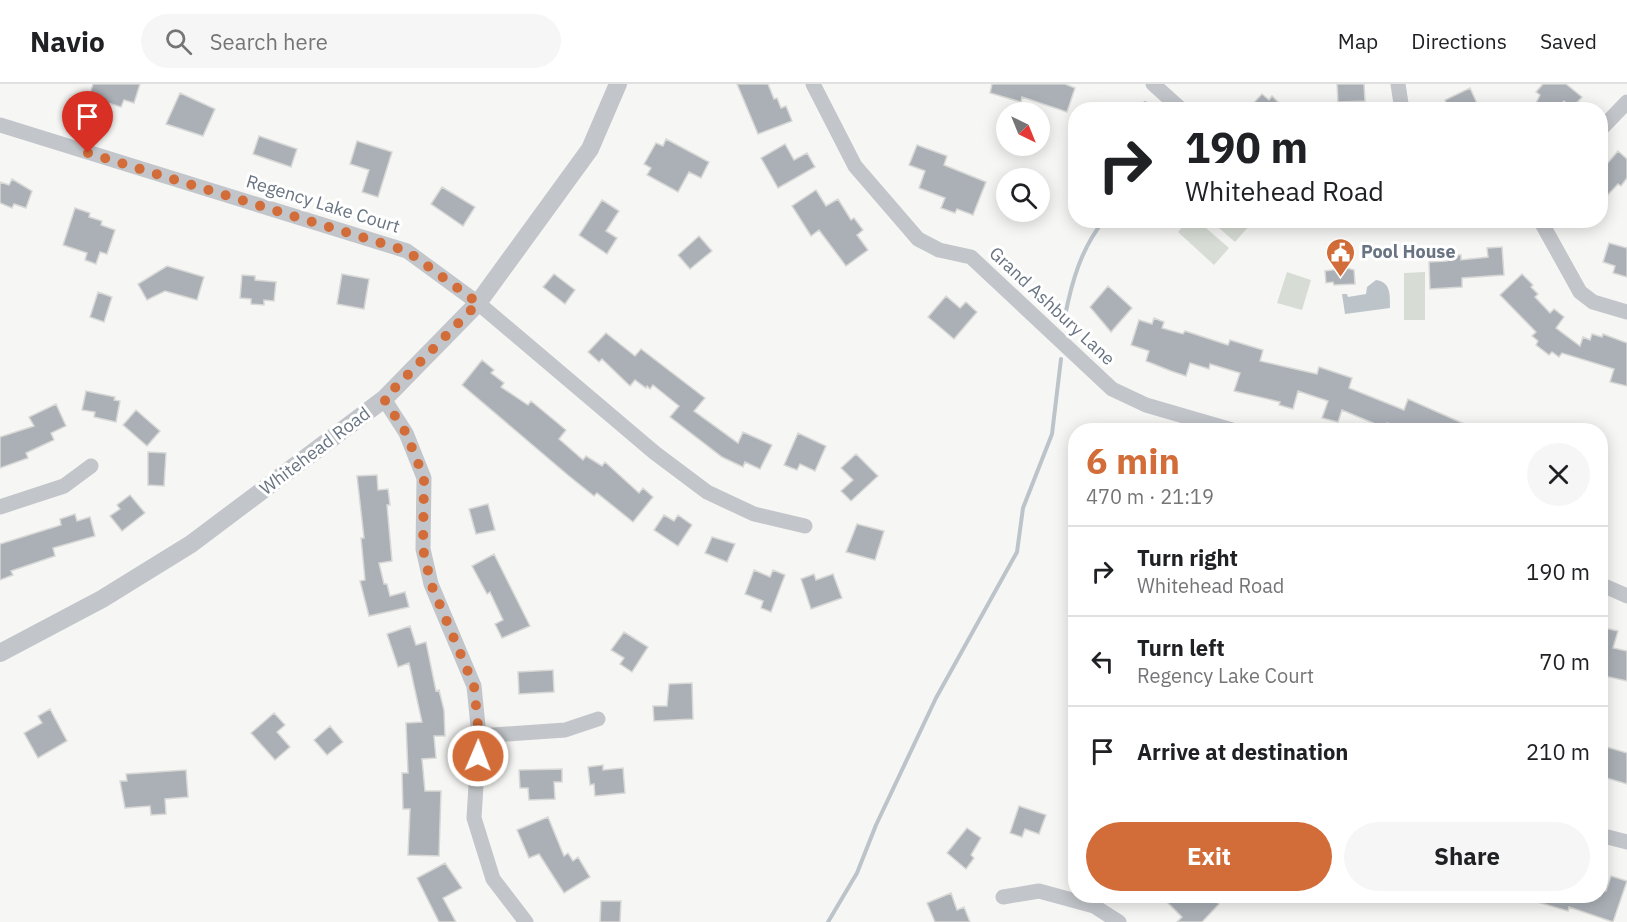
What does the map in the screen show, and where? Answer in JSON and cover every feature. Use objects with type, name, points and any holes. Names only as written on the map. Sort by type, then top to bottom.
[{"type":"street","name":"Whitehead Road","points":[[0,653],[102,598],[191,544],[384,399],[478,303],[590,149],[618,84]]},
{"type":"street","name":"Grand Ashbury Lane","points":[[813,84],[855,166],[918,239],[939,250],[971,257],[1112,389],[1146,405],[1199,423]]},
{"type":"street","points":[[1153,84],[1173,102]]},
{"type":"street","points":[[1398,84],[1401,102]]},
{"type":"street","points":[[1608,122],[1627,102]]},
{"type":"street","name":"Regency Lake Court","points":[[0,125],[407,251],[478,303],[655,453],[707,492],[754,514],[806,525]]},
{"type":"street","points":[[1544,228],[1580,292],[1593,302],[1627,312]]},
{"type":"street","points":[[384,399],[406,433],[424,478],[423,549],[431,584],[474,686],[479,736],[474,818],[493,879],[525,922]]},
{"type":"street","points":[[0,507],[64,486],[92,466]]},
{"type":"street","points":[[1608,588],[1627,596]]},
{"type":"street","points":[[479,736],[565,730],[598,719]]},
{"type":"street","points":[[1608,837],[1627,842]]},
{"type":"street","points":[[1004,897],[1039,891],[1068,899]]},
{"type":"street","points":[[1083,903],[1094,906],[1119,922]]},
{"type":"shaded area","points":[[1182,228],[1206,228],[1229,248],[1214,265],[1178,232]]},
{"type":"shaded area","points":[[1219,228],[1247,228],[1235,242]]},
{"type":"shaded area","points":[[1287,272],[1311,280],[1302,310],[1277,303]]},
{"type":"shaded area","points":[[1425,272],[1425,320],[1404,320],[1404,273]]},
{"type":"shaded area","points":[[1376,280],[1387,286],[1390,294],[1390,308],[1345,314],[1342,294],[1347,294],[1348,297],[1366,294],[1367,287]]},
{"type":"building","points":[[93,84],[140,84],[134,103],[124,100],[121,107],[89,97]]},
{"type":"building","points":[[737,84],[768,84],[774,99],[777,98],[781,108],[786,106],[792,121],[758,134]]},
{"type":"building","points":[[992,84],[1065,84],[1075,88],[1070,102],[1068,102],[1067,112],[1050,106],[1050,102],[1037,102],[1022,97],[1021,102],[990,93]]},
{"type":"building","points":[[1337,84],[1364,84],[1365,101],[1338,102]]},
{"type":"building","points":[[1543,84],[1566,84],[1582,97],[1577,102],[1536,102],[1540,95],[1536,92]]},
{"type":"building","points":[[1470,88],[1476,102],[1446,102],[1445,100]]},
{"type":"building","points":[[180,93],[215,109],[203,136],[166,124]]},
{"type":"building","points":[[1262,94],[1269,100],[1272,96],[1278,102],[1254,102]]},
{"type":"building","points":[[259,136],[297,149],[291,167],[253,154]]},
{"type":"building","points":[[666,139],[709,162],[701,178],[689,172],[678,192],[647,175],[651,168],[644,164],[656,143],[663,146]]},
{"type":"building","points":[[357,141],[392,152],[378,197],[362,192],[369,170],[350,164]]},
{"type":"building","points":[[785,144],[794,160],[807,153],[815,167],[778,188],[761,158]]},
{"type":"building","points":[[917,145],[947,156],[944,165],[986,182],[973,215],[957,209],[955,213],[941,208],[945,198],[919,188],[925,171],[909,165]]},
{"type":"building","points":[[1618,151],[1627,159],[1627,178],[1621,186],[1618,184],[1608,195],[1608,163]]},
{"type":"building","points":[[12,179],[32,191],[26,208],[14,204],[12,208],[0,203],[0,182],[9,185]]},
{"type":"building","points":[[442,187],[475,207],[463,226],[431,204]]},
{"type":"building","points":[[816,190],[826,206],[838,199],[851,220],[854,218],[863,230],[857,235],[868,250],[846,266],[819,230],[811,236],[792,206]]},
{"type":"building","points":[[602,200],[619,211],[606,231],[617,238],[607,254],[579,235]]},
{"type":"building","points":[[75,208],[90,213],[89,217],[102,221],[101,225],[115,230],[107,254],[100,252],[96,264],[85,260],[87,253],[63,245]]},
{"type":"building","points":[[699,236],[712,251],[690,269],[678,255]]},
{"type":"building","points":[[1609,243],[1627,248],[1627,277],[1613,273],[1615,266],[1603,262]]},
{"type":"building","points":[[1502,247],[1504,275],[1462,278],[1462,287],[1430,289],[1429,262],[1447,261],[1447,255],[1461,255],[1461,260],[1488,257],[1487,248]]},
{"type":"building","points":[[167,266],[204,277],[197,300],[165,291],[147,300],[138,284]]},
{"type":"building","name":"Pool House","points":[[1347,268],[1354,270],[1355,284],[1326,283],[1325,271]]},
{"type":"building","points":[[342,274],[369,279],[364,309],[337,304]]},
{"type":"building","points":[[554,274],[575,290],[565,304],[543,287]]},
{"type":"building","points":[[1522,274],[1533,285],[1531,287],[1538,294],[1535,297],[1550,313],[1554,309],[1564,317],[1556,328],[1580,346],[1583,337],[1590,340],[1592,334],[1602,337],[1603,334],[1627,343],[1627,386],[1610,382],[1614,369],[1562,353],[1559,357],[1552,352],[1549,355],[1536,345],[1538,341],[1532,336],[1536,332],[1500,295]]},
{"type":"building","points":[[242,275],[255,276],[255,280],[276,282],[274,301],[264,300],[264,305],[251,304],[251,299],[240,298]]},
{"type":"building","points":[[1108,286],[1132,308],[1111,332],[1090,307]]},
{"type":"building","points":[[98,292],[112,297],[104,322],[90,317]]},
{"type":"building","points":[[946,296],[960,308],[966,302],[977,312],[954,339],[928,317]]},
{"type":"building","points":[[1154,318],[1164,322],[1162,328],[1183,334],[1185,331],[1228,345],[1230,340],[1263,350],[1260,361],[1317,374],[1319,367],[1352,378],[1349,388],[1404,410],[1408,399],[1462,423],[1373,423],[1342,410],[1338,422],[1322,418],[1328,401],[1298,391],[1293,409],[1279,405],[1280,402],[1234,391],[1240,373],[1210,364],[1209,369],[1190,363],[1186,376],[1146,361],[1149,351],[1131,345],[1139,320],[1152,324]]},
{"type":"building","points":[[606,333],[635,356],[641,349],[705,398],[694,411],[738,443],[743,432],[772,445],[760,469],[745,462],[743,467],[722,457],[670,417],[679,406],[653,385],[650,389],[647,386],[646,388],[635,380],[630,386],[602,359],[599,362],[588,352]]},
{"type":"building","points":[[482,360],[494,370],[491,373],[504,383],[501,387],[528,405],[531,401],[566,430],[559,439],[583,460],[586,456],[602,466],[605,462],[639,493],[643,488],[653,497],[633,522],[597,493],[594,496],[569,476],[462,385]]},
{"type":"building","points":[[86,391],[115,397],[114,400],[120,401],[116,422],[94,417],[95,412],[82,410]]},
{"type":"building","points":[[56,404],[66,426],[51,433],[54,440],[26,453],[28,458],[0,468],[0,437],[34,426],[29,417]]},
{"type":"building","points":[[136,410],[160,431],[147,446],[123,425]]},
{"type":"building","points":[[798,433],[826,446],[815,471],[800,464],[797,470],[784,465]]},
{"type":"building","points":[[148,452],[166,453],[164,486],[148,485]]},
{"type":"building","points":[[856,454],[878,476],[851,501],[841,491],[853,480],[841,468]]},
{"type":"building","points":[[377,475],[378,490],[388,489],[390,505],[387,505],[392,561],[379,563],[384,584],[387,584],[390,596],[405,592],[409,607],[369,616],[360,581],[365,580],[361,538],[364,538],[357,476]]},
{"type":"building","points":[[130,495],[145,513],[122,531],[110,516],[120,509],[117,505]]},
{"type":"building","points":[[488,504],[495,530],[476,534],[469,509]]},
{"type":"building","points":[[75,514],[77,521],[90,517],[95,536],[53,548],[55,556],[11,571],[13,575],[0,580],[0,544],[61,525],[60,519]]},
{"type":"building","points":[[664,515],[674,521],[678,515],[692,525],[678,546],[654,530]]},
{"type":"building","points":[[857,524],[884,531],[875,560],[846,552]]},
{"type":"building","points":[[712,537],[735,544],[727,562],[705,553]]},
{"type":"building","points":[[494,554],[530,626],[502,638],[495,624],[503,620],[490,592],[487,594],[472,566]]},
{"type":"building","points":[[754,570],[770,577],[773,570],[785,575],[771,612],[761,608],[763,601],[745,594]]},
{"type":"building","points":[[814,574],[816,580],[833,574],[842,598],[811,609],[801,579]]},
{"type":"building","points":[[410,626],[416,645],[426,642],[436,691],[439,690],[444,710],[445,736],[434,736],[436,758],[422,759],[425,791],[441,791],[439,856],[408,855],[410,809],[403,809],[402,773],[408,773],[406,723],[422,722],[409,663],[398,667],[387,634]]},
{"type":"building","points":[[1608,629],[1618,631],[1613,648],[1627,651],[1627,681],[1608,677]]},
{"type":"building","points":[[624,632],[648,647],[632,672],[620,664],[624,658],[611,650]]},
{"type":"building","points":[[553,670],[554,692],[519,694],[518,672]]},
{"type":"building","points":[[692,683],[693,719],[654,721],[653,706],[667,706],[669,684]]},
{"type":"building","points":[[50,709],[67,741],[38,758],[24,733],[42,723],[38,716]]},
{"type":"building","points":[[274,713],[285,725],[277,732],[290,747],[275,760],[251,733]]},
{"type":"building","points":[[330,726],[343,742],[327,755],[314,740]]},
{"type":"building","points":[[1608,747],[1627,753],[1627,784],[1608,778]]},
{"type":"building","points":[[603,765],[603,770],[623,768],[625,793],[595,796],[594,784],[590,785],[588,767]]},
{"type":"building","points":[[562,769],[562,782],[554,782],[555,799],[529,800],[528,788],[520,788],[519,770]]},
{"type":"building","points":[[186,770],[188,797],[165,799],[166,814],[151,815],[150,806],[125,808],[120,781],[127,781],[126,774]]},
{"type":"building","points":[[1019,806],[1046,815],[1039,834],[1025,829],[1022,837],[1010,833]]},
{"type":"building","points":[[548,817],[564,856],[568,853],[573,861],[578,857],[590,877],[564,893],[539,854],[529,858],[517,830]]},
{"type":"building","points":[[967,828],[981,838],[971,855],[974,858],[966,869],[947,853]]},
{"type":"building","points":[[445,863],[462,888],[443,898],[456,922],[439,922],[417,878]]},
{"type":"building","points":[[1611,876],[1627,881],[1613,922],[1569,907],[1568,911],[1541,903],[1608,903],[1608,885]]},
{"type":"building","points":[[951,893],[957,910],[964,907],[970,922],[935,922],[927,903]]},
{"type":"building","points":[[601,901],[621,901],[620,922],[600,922]]},
{"type":"building","points":[[1168,903],[1219,904],[1202,922],[1177,922],[1182,917]]},
{"type":"waterway","points":[[1065,316],[1078,266],[1098,228]]},
{"type":"waterway","points":[[828,922],[857,873],[876,825],[936,698],[1017,552],[1023,508],[1052,434],[1061,359]]},
{"type":"place","name":"Pool House","points":[[1340,278]]},
{"type":"route","points":[[88,153],[407,251],[478,303],[384,399],[406,433],[424,478],[423,549],[431,584],[474,686],[479,736],[478,756]]}]
